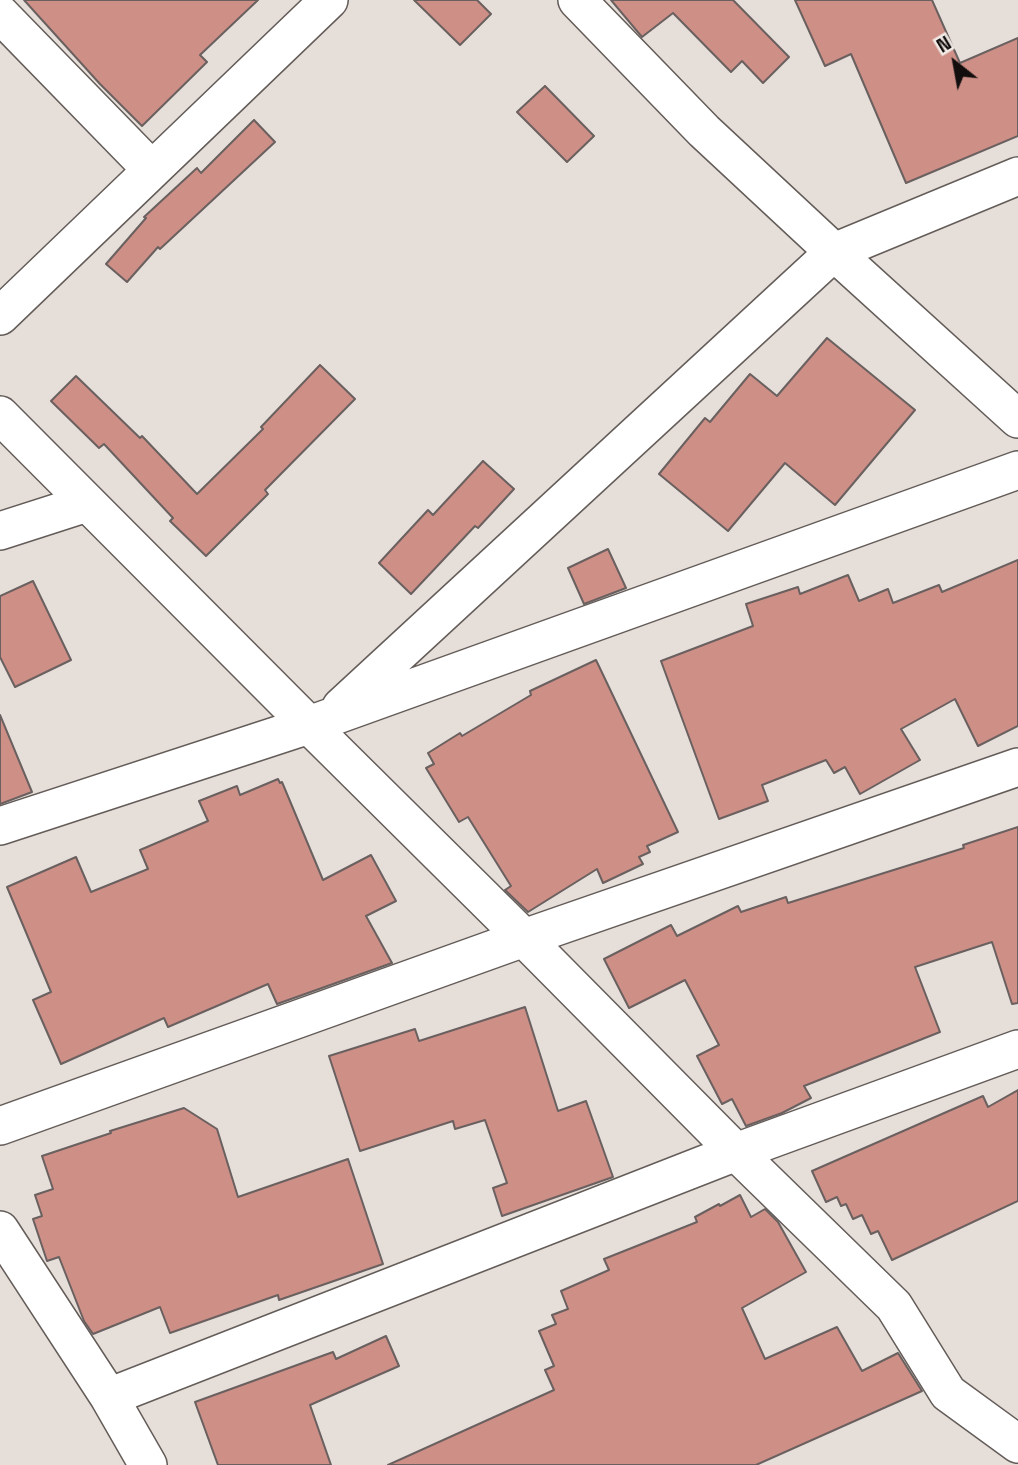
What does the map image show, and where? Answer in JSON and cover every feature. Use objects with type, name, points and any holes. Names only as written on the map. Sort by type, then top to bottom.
[{"type":"street","points":[[0,316],[329,0]]},
{"type":"street","points":[[577,0],[704,131],[1018,419]]},
{"type":"street","points":[[0,14],[152,170]]},
{"type":"street","points":[[319,721],[834,252],[1018,176]]},
{"type":"street","points":[[0,415],[87,503],[319,721],[524,938],[736,1152],[894,1306],[948,1394],[1018,1444]]},
{"type":"street","points":[[0,826],[319,721],[1018,470]]},
{"type":"street","points":[[0,531],[87,503]]},
{"type":"street","points":[[0,1126],[524,938],[1018,767]]},
{"type":"street","points":[[109,1397],[736,1152],[1018,1049]]},
{"type":"street","points":[[0,1230],[109,1397],[148,1465]]},
{"type":"building","points":[[24,0],[258,0],[200,55],[207,62],[142,126]]},
{"type":"building","points":[[414,0],[477,0],[491,14],[460,45]]},
{"type":"building","points":[[611,0],[733,0],[789,57],[763,83],[742,61],[731,72],[673,13],[642,37]]},
{"type":"building","points":[[795,0],[932,0],[960,63],[1018,38],[1018,136],[906,183],[851,54],[825,66]]},
{"type":"building","points":[[545,86],[594,136],[567,162],[517,112]]},
{"type":"building","points":[[254,120],[275,142],[160,249],[158,247],[127,282],[106,264],[146,218],[144,217],[197,168],[201,173]]},
{"type":"building","points":[[827,338],[915,410],[835,505],[785,463],[728,531],[659,474],[705,418],[710,422],[750,374],[777,396]]},
{"type":"building","points":[[320,365],[355,399],[265,490],[268,494],[206,556],[170,521],[173,518],[104,444],[99,448],[51,401],[76,376],[140,438],[142,436],[197,494],[263,429],[261,427]]},
{"type":"building","points":[[483,461],[514,489],[411,594],[379,563],[428,510],[433,515]]},
{"type":"building","points":[[608,549],[626,588],[584,604],[568,568]]},
{"type":"building","points":[[1018,560],[1018,726],[978,746],[955,699],[901,729],[920,760],[860,794],[845,767],[834,773],[826,760],[762,785],[768,801],[719,819],[661,661],[753,626],[746,604],[798,587],[800,594],[848,575],[859,601],[888,589],[893,603],[939,585],[942,592]]},
{"type":"building","points":[[33,581],[71,660],[15,687],[0,657],[0,596]]},
{"type":"building","points":[[596,660],[678,832],[647,846],[650,852],[639,857],[643,864],[603,883],[597,869],[528,912],[505,890],[511,886],[468,817],[459,822],[426,768],[434,764],[428,753],[531,695],[530,691]]},
{"type":"building","points":[[0,715],[32,792],[0,804]]},
{"type":"building","points":[[278,779],[282,782],[323,880],[371,855],[396,901],[366,916],[392,963],[277,1004],[268,984],[168,1027],[164,1018],[61,1064],[33,1000],[51,992],[7,887],[76,857],[91,892],[148,869],[140,850],[208,821],[199,801],[237,786],[240,795]]},
{"type":"building","points":[[1018,827],[1018,1003],[1012,1004],[992,942],[915,967],[940,1032],[804,1086],[811,1098],[782,1113],[746,1126],[732,1099],[722,1104],[697,1056],[719,1045],[685,980],[629,1008],[604,959],[671,925],[677,936],[738,906],[741,912],[786,897],[788,903],[964,848],[963,845]]},
{"type":"building","points":[[525,1007],[558,1111],[586,1101],[613,1177],[502,1216],[493,1188],[507,1183],[485,1120],[455,1129],[453,1121],[360,1151],[329,1056],[415,1029],[419,1041]]},
{"type":"building","points":[[1018,1090],[1018,1201],[892,1260],[878,1231],[871,1234],[862,1215],[853,1219],[846,1204],[841,1206],[837,1197],[826,1202],[812,1171],[983,1096],[988,1107]]},
{"type":"building","points":[[184,1108],[217,1129],[238,1197],[348,1159],[383,1264],[279,1300],[278,1295],[170,1333],[160,1307],[93,1334],[84,1321],[59,1257],[47,1261],[33,1219],[42,1216],[35,1195],[53,1189],[42,1156]]},
{"type":"building","points":[[740,1195],[751,1217],[765,1209],[778,1222],[806,1272],[742,1308],[765,1359],[837,1327],[862,1371],[898,1353],[922,1391],[756,1465],[388,1465],[554,1390],[545,1370],[554,1366],[539,1331],[556,1324],[552,1315],[568,1309],[561,1291],[609,1270],[604,1259],[697,1222],[695,1217]]},
{"type":"building","points":[[386,1336],[399,1366],[310,1405],[331,1465],[218,1465],[195,1402],[333,1352],[336,1359]]}]
